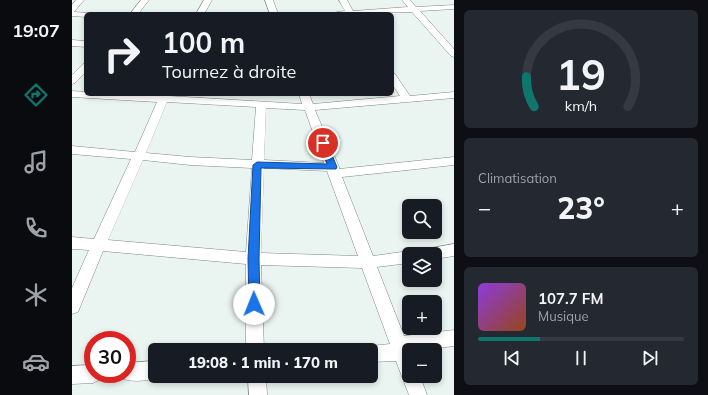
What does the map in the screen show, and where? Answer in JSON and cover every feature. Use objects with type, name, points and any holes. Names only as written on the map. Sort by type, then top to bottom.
[{"type":"street","points":[[72,10],[80,0]]},
{"type":"street","points":[[136,12],[145,0]]},
{"type":"street","points":[[201,12],[208,0]]},
{"type":"street","points":[[269,0],[273,12]]},
{"type":"street","points":[[343,0],[350,12]]},
{"type":"street","points":[[406,0],[454,54]]},
{"type":"street","points":[[382,12],[454,7]]},
{"type":"street","points":[[72,14],[84,15]]},
{"type":"street","points":[[72,43],[84,44]]},
{"type":"street","points":[[72,81],[84,68]]},
{"type":"street","points":[[394,79],[407,99]]},
{"type":"street","points":[[72,94],[84,94]]},
{"type":"street","points":[[133,96],[164,97],[261,106],[307,100],[407,99],[450,96],[454,107]]},
{"type":"street","points":[[72,307],[164,97]]},
{"type":"street","points":[[307,100],[402,351]]},
{"type":"street","points":[[256,343],[253,259],[261,106]]},
{"type":"street","points":[[72,150],[138,158],[334,170],[454,162]]},
{"type":"street","points":[[72,243],[253,259],[369,262],[402,257]]},
{"type":"street","points":[[442,252],[454,250]]},
{"type":"street","points":[[378,353],[454,338]]},
{"type":"street","points":[[136,371],[148,370]]},
{"type":"street","points":[[72,375],[84,374]]},
{"type":"street","points":[[257,383],[258,395]]},
{"type":"street","points":[[414,383],[418,395]]},
{"type":"route","points":[[254,304],[253,259],[257,165],[332,167],[323,143]]}]
